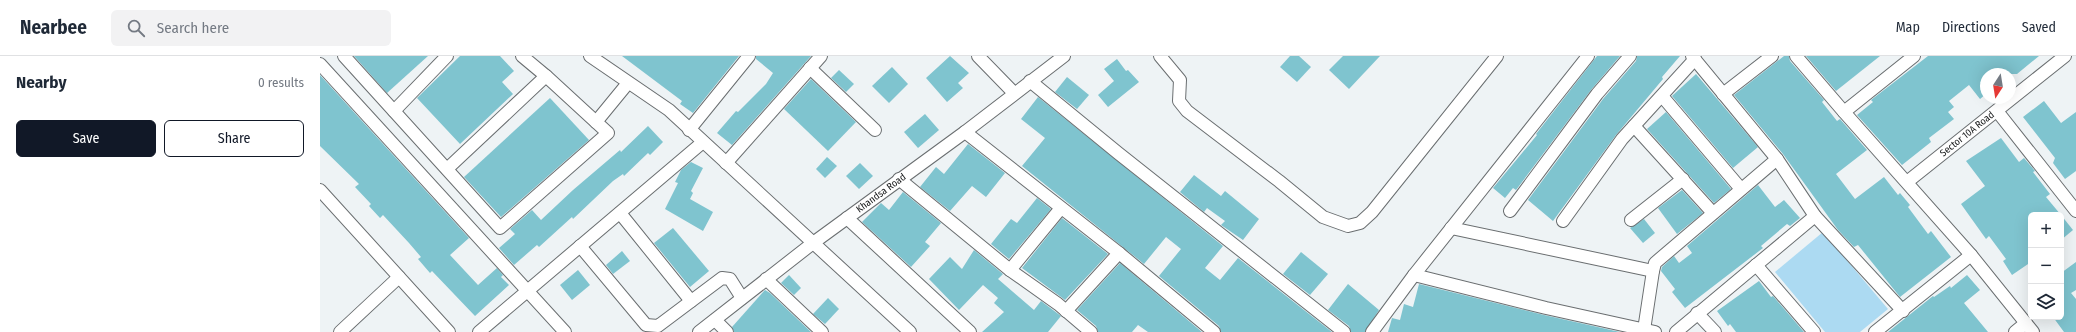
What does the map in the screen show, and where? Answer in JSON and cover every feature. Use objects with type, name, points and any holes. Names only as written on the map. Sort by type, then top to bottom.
[{"type":"street","points":[[344,56],[500,228],[608,133],[522,56]]},
{"type":"street","points":[[394,111],[447,56]]},
{"type":"street","points":[[590,56],[668,110],[910,332]]},
{"type":"street","points":[[689,130],[749,56]]},
{"type":"street","points":[[726,163],[821,56]]},
{"type":"street","points":[[978,56],[1014,93]]},
{"type":"street","name":"Khandsa Road","points":[[699,332],[813,243],[965,132],[1064,56]]},
{"type":"street","points":[[1164,57],[1180,80],[1179,101],[1187,111],[1279,181],[1323,217],[1348,226],[1360,223],[1372,212],[1497,56]]},
{"type":"street","points":[[1372,332],[1414,275],[1588,56]]},
{"type":"street","points":[[1510,211],[1597,94],[1630,56]]},
{"type":"street","points":[[1723,94],[1772,56]]},
{"type":"street","points":[[1796,56],[1971,255],[2029,328],[2015,332]]},
{"type":"street","points":[[1844,112],[1914,56]]},
{"type":"street","name":"Sector 10A Road","points":[[1907,182],[2065,56]]},
{"type":"street","points":[[1563,221],[1622,139],[1662,96],[1694,58],[1777,158],[1815,216],[1903,311]]},
{"type":"street","points":[[320,64],[565,332]]},
{"type":"street","points":[[810,68],[875,130]]},
{"type":"street","points":[[447,169],[546,76]]},
{"type":"street","points":[[1030,81],[1118,153],[1344,332]]},
{"type":"street","points":[[596,122],[628,83]]},
{"type":"street","points":[[1662,96],[1741,189]]},
{"type":"street","points":[[1997,111],[2076,211]]},
{"type":"street","points":[[1634,126],[1714,213]]},
{"type":"street","points":[[965,132],[1119,253],[1214,332]]},
{"type":"street","points":[[479,332],[703,142]]},
{"type":"street","points":[[1414,275],[1546,308],[1650,331],[1652,271],[1656,263],[1777,158]]},
{"type":"street","points":[[899,179],[1010,270],[1066,311],[1091,332]]},
{"type":"street","points":[[1631,220],[1683,179]]},
{"type":"street","points":[[320,190],[449,332]]},
{"type":"street","points":[[1010,270],[1061,208]]},
{"type":"street","points":[[620,213],[691,302]]},
{"type":"street","points":[[1676,332],[1697,312],[1815,216]]},
{"type":"street","points":[[847,218],[970,332]]},
{"type":"street","points":[[1451,228],[1652,271]]},
{"type":"street","points":[[580,246],[646,325],[658,326],[722,278],[726,277],[730,279],[742,298]]},
{"type":"street","points":[[1066,311],[1119,253]]},
{"type":"street","points":[[1875,332],[1971,255]]},
{"type":"street","points":[[1756,265],[1814,332]]},
{"type":"street","points":[[340,332],[399,277]]},
{"type":"street","points":[[766,279],[822,332]]},
{"type":"street","points":[[1697,312],[1715,332]]},
{"type":"street","points":[[715,320],[727,332]]},
{"type":"shaded area","points":[[1823,232],[1888,309],[1860,332],[1825,332],[1775,272]]},
{"type":"building","points":[[354,56],[428,56],[387,93]]},
{"type":"building","points":[[460,56],[500,56],[514,71],[502,82],[513,94],[460,144],[417,98]]},
{"type":"building","points":[[622,56],[739,56],[693,113],[680,104],[682,101]]},
{"type":"building","points":[[756,56],[811,56],[732,145],[717,133],[736,111],[738,112],[766,84],[773,73],[756,59]]},
{"type":"building","points":[[950,56],[969,73],[958,83],[963,88],[947,102],[926,78]]},
{"type":"building","points":[[1290,56],[1299,56],[1311,67],[1297,82],[1280,67]]},
{"type":"building","points":[[1343,56],[1380,56],[1349,89],[1329,70]]},
{"type":"building","points":[[1597,56],[1620,56],[1591,90],[1516,190],[1513,188],[1505,198],[1493,188],[1537,135],[1536,134]]},
{"type":"building","points":[[1637,56],[1680,56],[1662,77],[1663,79],[1616,135],[1553,221],[1528,200],[1603,99],[1636,61]]},
{"type":"building","points":[[1784,56],[1789,56],[1790,61],[1824,100],[1822,102],[1837,121],[1840,119],[1867,150],[1836,174],[1855,199],[1884,177],[1898,195],[1900,193],[1910,205],[1908,207],[1928,234],[1931,231],[1951,257],[1900,297],[1858,245],[1854,247],[1838,230],[1783,154],[1734,95]]},
{"type":"building","points":[[1806,56],[1880,56],[1836,91]]},
{"type":"building","points":[[1928,56],[2039,56],[2017,74],[2016,68],[1980,68],[1980,99],[1969,85],[1949,101],[1954,107],[1948,112],[1954,119],[1929,138],[1931,142],[1902,165],[1857,115],[1873,102],[1871,100]]},
{"type":"building","points":[[1117,59],[1126,71],[1128,70],[1139,82],[1108,107],[1098,95],[1114,81],[1104,69]]},
{"type":"building","points":[[892,67],[908,84],[889,103],[872,86]]},
{"type":"building","points":[[839,70],[854,84],[846,92],[831,78]]},
{"type":"building","points":[[1696,74],[1758,147],[1733,168],[1672,96]]},
{"type":"building","points":[[320,75],[469,238],[450,255],[478,285],[497,268],[503,275],[501,277],[509,285],[475,316],[432,271],[430,273],[418,259],[421,257],[409,243],[383,215],[380,218],[369,206],[371,204],[355,187],[359,184],[320,146]]},
{"type":"building","points":[[1067,77],[1089,95],[1077,109],[1055,92]]},
{"type":"building","points":[[811,79],[856,122],[828,151],[784,109]]},
{"type":"building","points":[[1038,97],[1223,246],[1205,268],[1220,280],[1238,258],[1332,332],[1221,332],[1219,326],[1159,276],[1181,249],[1166,237],[1144,264],[1022,166],[1045,138],[1021,119]]},
{"type":"building","points":[[550,98],[589,140],[501,217],[464,177]]},
{"type":"building","points":[[2044,101],[2061,123],[2076,112],[2076,171],[2065,179],[2053,163],[2055,158],[2023,117]]},
{"type":"building","points":[[1666,112],[1731,189],[1714,203],[1647,129]]},
{"type":"building","points":[[925,114],[939,130],[918,148],[904,132]]},
{"type":"building","points":[[648,126],[663,142],[650,155],[648,153],[624,176],[623,174],[613,181],[573,219],[572,217],[539,247],[537,245],[514,265],[499,248],[515,234],[510,229],[532,210],[541,220],[573,190],[620,150],[621,152]]},
{"type":"building","points":[[2001,138],[2019,162],[2024,158],[2035,171],[2033,172],[2050,194],[2046,197],[2058,212],[2028,212],[2028,264],[2012,275],[2003,261],[2006,259],[1989,236],[1986,239],[1961,204],[1985,186],[1966,161]]},
{"type":"building","points":[[968,144],[1005,173],[986,197],[972,186],[950,211],[920,187],[936,167],[944,174]]},
{"type":"building","points":[[827,157],[837,166],[825,178],[816,169]]},
{"type":"building","points":[[691,162],[703,168],[691,191],[693,193],[690,199],[713,212],[703,231],[665,209],[678,183],[675,182],[681,170]]},
{"type":"building","points":[[860,163],[873,176],[859,189],[846,176]]},
{"type":"building","points":[[1194,175],[1221,196],[1225,191],[1259,219],[1243,240],[1221,225],[1225,221],[1207,208],[1204,212],[1180,192]]},
{"type":"building","points":[[1758,185],[1775,207],[1784,200],[1800,218],[1790,226],[1787,224],[1761,246],[1763,248],[1685,308],[1672,292],[1675,289],[1661,271],[1662,267],[1674,256],[1679,263],[1692,253],[1687,246]]},
{"type":"building","points":[[1682,190],[1703,213],[1677,234],[1658,208]]},
{"type":"building","points":[[903,192],[941,223],[925,242],[930,246],[911,267],[862,222],[881,203],[889,210]]},
{"type":"building","points":[[1037,198],[1051,209],[1009,259],[991,244],[1011,219],[1017,223]]},
{"type":"building","points":[[1062,218],[1108,254],[1065,300],[1022,268]]},
{"type":"building","points":[[1644,219],[1655,233],[1643,243],[1630,228]]},
{"type":"building","points":[[2064,219],[2073,230],[2064,238]]},
{"type":"building","points":[[673,228],[709,271],[690,287],[654,243]]},
{"type":"building","points":[[974,250],[1003,274],[998,279],[1034,310],[1041,301],[1061,316],[1048,332],[982,332],[1004,312],[994,303],[998,298],[983,285],[959,310],[929,279],[950,257],[962,269]]},
{"type":"building","points":[[622,251],[630,261],[613,274],[606,265]]},
{"type":"building","points":[[1301,252],[1328,274],[1310,295],[1283,274]]},
{"type":"building","points":[[2076,262],[2076,290],[2071,293],[2076,299],[2076,332],[2064,332],[2055,320],[2064,320],[2064,271]]},
{"type":"building","points":[[1120,263],[1202,332],[1148,332],[1138,325],[1132,332],[1098,332],[1096,326],[1077,310]]},
{"type":"building","points":[[578,270],[590,285],[572,300],[560,285]]},
{"type":"building","points":[[789,275],[801,288],[794,295],[781,283]]},
{"type":"building","points":[[1967,275],[1980,290],[1964,303],[1988,332],[1888,332],[1933,296],[1934,297],[1950,286],[1951,288]]},
{"type":"building","points":[[1759,281],[1771,297],[1773,296],[1804,332],[1736,332],[1730,324],[1728,326],[1717,311]]},
{"type":"building","points":[[1348,284],[1379,310],[1365,332],[1351,332],[1349,326],[1328,310]]},
{"type":"building","points":[[1419,284],[1620,332],[1388,332],[1392,318],[1400,320],[1404,304],[1413,307]]},
{"type":"building","points":[[765,290],[811,332],[734,332],[732,327]]},
{"type":"building","points":[[828,298],[839,309],[825,324],[813,314]]}]
